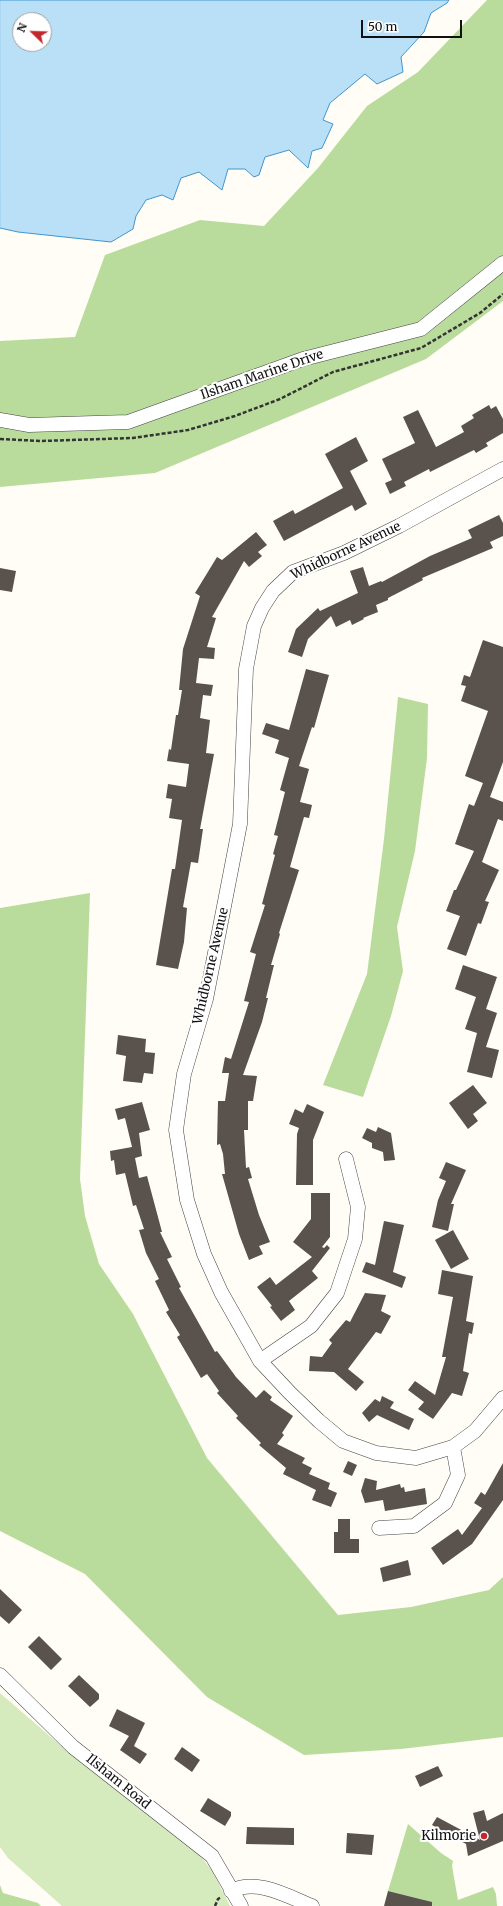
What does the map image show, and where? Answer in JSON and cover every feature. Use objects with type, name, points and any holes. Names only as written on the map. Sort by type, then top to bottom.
[{"type":"street","name":"Ilsham Marine Drive","points":[[0,420],[29,425],[128,422],[303,359],[421,329],[503,263]]},
{"type":"street","name":"Whidborne Avenue","points":[[503,469],[399,526],[344,553],[293,572],[273,591],[262,608],[254,626],[246,669],[240,824],[206,999],[184,1074],[176,1130],[188,1200],[204,1254],[221,1292],[260,1361],[309,1412],[343,1441],[376,1453],[416,1458],[453,1447],[475,1431],[503,1398]]},
{"type":"street","points":[[260,1361],[311,1326],[337,1293],[354,1239],[358,1207],[346,1159]]},
{"type":"street","points":[[379,1528],[414,1526],[445,1503],[458,1475],[453,1447]]},
{"type":"street","name":"Ilsham Road","points":[[0,1675],[73,1747],[212,1856],[241,1906]]},
{"type":"street","points":[[231,1891],[246,1886],[255,1886],[312,1906]]},
{"type":"path","points":[[0,439],[41,441],[133,438],[188,430],[235,416],[280,398],[333,372],[421,348],[480,313],[503,294]]},
{"type":"green space","points":[[487,0],[503,0],[503,301],[426,359],[155,473],[0,487],[0,341],[75,337],[105,255],[200,220],[264,226],[318,168],[367,106],[418,72]]},
{"type":"green space","points":[[398,697],[428,704],[427,758],[415,851],[397,927],[403,971],[391,1016],[363,1097],[323,1085],[367,974],[384,839]]},
{"type":"green space","points":[[90,893],[80,1179],[85,1216],[99,1264],[133,1314],[207,1458],[338,1615],[411,1607],[489,1590],[503,1577],[503,1737],[401,1749],[304,1755],[207,1697],[85,1574],[0,1531],[0,908]]},
{"type":"green space","points":[[0,1693],[67,1751],[199,1854],[213,1872],[230,1906],[62,1906],[8,1858],[0,1847]]},
{"type":"green space","points":[[408,1824],[441,1853],[453,1861],[452,1866],[458,1900],[493,1887],[496,1894],[497,1906],[433,1906],[424,1900],[388,1891]]},
{"type":"green space","points":[[0,1885],[3,1893],[38,1903],[41,1906],[0,1906]]},
{"type":"water","points":[[0,0],[449,0],[447,3],[431,13],[424,32],[401,57],[403,72],[377,84],[365,74],[330,103],[323,120],[333,124],[322,148],[312,151],[308,168],[289,150],[265,157],[259,175],[254,177],[245,169],[228,169],[222,190],[199,172],[181,178],[173,200],[162,195],[146,200],[136,216],[133,229],[111,242],[18,232],[0,228]]},
{"type":"building","points":[[489,405],[491,409],[496,406],[503,419],[503,433],[486,443],[488,446],[476,453],[474,450],[430,472],[429,469],[404,482],[406,486],[390,494],[385,483],[392,480],[382,459],[415,443],[403,417],[418,410],[436,447],[464,432],[461,426],[474,418],[472,415]]},
{"type":"building","points":[[356,437],[368,461],[350,471],[367,504],[355,511],[352,505],[284,541],[273,521],[293,510],[295,514],[343,488],[325,454]]},
{"type":"building","points":[[499,515],[503,523],[503,536],[490,542],[493,548],[422,578],[423,580],[388,598],[388,600],[376,605],[378,612],[363,618],[364,619],[352,625],[350,620],[336,627],[331,616],[308,639],[302,657],[288,652],[296,629],[318,608],[320,611],[358,593],[350,571],[363,567],[369,586],[381,581],[382,582],[430,556],[472,538],[468,530]]},
{"type":"building","points":[[256,532],[267,545],[258,552],[262,556],[249,567],[244,561],[212,617],[216,618],[207,647],[215,648],[214,659],[199,658],[196,683],[213,685],[211,696],[203,695],[200,718],[210,720],[206,753],[214,754],[200,829],[203,829],[198,863],[191,862],[183,907],[187,908],[184,942],[178,969],[156,965],[172,869],[175,869],[182,820],[169,818],[172,799],[166,798],[168,784],[186,787],[189,764],[167,761],[169,749],[171,750],[176,715],[178,715],[182,690],[179,690],[183,649],[200,596],[195,593],[217,557],[222,560]]},
{"type":"building","points":[[0,568],[16,571],[12,592],[0,590]]},
{"type":"building","points":[[483,640],[503,647],[503,762],[490,797],[503,802],[503,821],[498,819],[482,862],[499,870],[485,901],[489,902],[481,924],[478,923],[466,956],[447,949],[460,916],[446,911],[454,890],[456,890],[474,851],[455,844],[469,804],[474,806],[483,783],[465,776],[488,711],[461,701],[466,686],[461,685],[464,675],[470,677]]},
{"type":"building","points":[[306,669],[329,675],[314,728],[312,727],[299,766],[309,769],[300,802],[312,805],[309,818],[304,817],[290,867],[299,870],[279,933],[280,934],[271,965],[274,965],[262,1022],[243,1075],[257,1076],[253,1101],[248,1101],[248,1130],[244,1130],[246,1168],[249,1167],[252,1178],[248,1179],[259,1215],[270,1242],[259,1246],[263,1254],[249,1260],[239,1234],[222,1174],[225,1174],[223,1154],[220,1144],[217,1145],[218,1101],[225,1101],[229,1073],[222,1073],[225,1057],[231,1059],[249,1002],[244,1001],[256,954],[250,952],[265,905],[262,904],[275,855],[273,854],[278,836],[274,835],[285,792],[280,790],[289,758],[275,753],[279,740],[262,734],[266,723],[289,730]]},
{"type":"building","points":[[463,965],[497,977],[486,1009],[497,1013],[486,1047],[499,1050],[492,1078],[467,1072],[477,1033],[465,1029],[476,997],[455,989]]},
{"type":"building","points":[[118,1035],[146,1039],[145,1052],[155,1053],[153,1074],[144,1073],[142,1083],[123,1081],[126,1056],[116,1054]]},
{"type":"building","points":[[473,1085],[487,1103],[473,1114],[478,1121],[468,1129],[449,1103]]},
{"type":"building","points":[[142,1102],[150,1130],[139,1133],[142,1156],[135,1158],[139,1178],[147,1176],[162,1232],[160,1232],[172,1257],[167,1259],[181,1287],[179,1288],[215,1352],[217,1351],[236,1377],[256,1398],[264,1390],[272,1397],[270,1400],[293,1416],[282,1433],[284,1435],[277,1444],[305,1458],[302,1463],[312,1468],[309,1474],[330,1483],[328,1489],[337,1493],[331,1507],[312,1500],[316,1490],[283,1474],[286,1468],[259,1445],[261,1443],[236,1418],[238,1416],[217,1393],[219,1391],[207,1374],[201,1378],[177,1337],[180,1335],[166,1312],[169,1310],[155,1281],[159,1279],[146,1253],[139,1230],[144,1229],[136,1205],[133,1206],[125,1173],[116,1175],[114,1160],[111,1161],[110,1151],[132,1147],[125,1118],[118,1120],[115,1109]]},
{"type":"building","points":[[307,1104],[324,1112],[313,1140],[313,1185],[296,1185],[297,1134],[299,1128],[289,1124],[295,1109],[303,1113]]},
{"type":"building","points":[[378,1127],[391,1133],[395,1160],[384,1161],[383,1152],[372,1148],[372,1143],[362,1138],[367,1128],[376,1132]]},
{"type":"building","points":[[446,1162],[466,1170],[451,1204],[454,1204],[448,1231],[432,1227],[438,1200],[446,1181],[439,1178]]},
{"type":"building","points":[[311,1193],[330,1193],[330,1237],[322,1247],[324,1248],[327,1245],[330,1248],[312,1271],[318,1278],[289,1301],[295,1310],[281,1321],[270,1307],[272,1306],[257,1287],[270,1277],[276,1285],[312,1257],[293,1242],[311,1219]]},
{"type":"building","points":[[384,1221],[404,1225],[393,1272],[406,1277],[402,1288],[362,1272],[366,1262],[375,1265]]},
{"type":"building","points":[[453,1230],[469,1259],[451,1269],[435,1240]]},
{"type":"building","points":[[442,1270],[473,1276],[466,1321],[474,1323],[472,1334],[469,1333],[463,1371],[469,1373],[462,1396],[452,1393],[433,1419],[418,1409],[424,1402],[408,1390],[415,1381],[435,1395],[446,1357],[442,1357],[453,1297],[438,1294]]},
{"type":"building","points":[[365,1293],[386,1295],[381,1311],[391,1316],[381,1334],[376,1332],[348,1369],[364,1382],[356,1391],[334,1372],[309,1371],[310,1356],[322,1357],[332,1343],[329,1340],[346,1320],[350,1322]]},
{"type":"building","points":[[382,1396],[394,1402],[390,1408],[414,1419],[409,1430],[377,1415],[369,1422],[362,1413],[375,1399],[380,1402]]},
{"type":"building","points":[[348,1461],[357,1465],[352,1476],[343,1472]]},
{"type":"building","points":[[503,1463],[503,1500],[472,1544],[443,1565],[431,1548],[458,1529],[462,1535],[482,1508],[474,1503],[481,1492],[485,1495]]},
{"type":"building","points":[[365,1478],[377,1481],[376,1490],[400,1484],[401,1488],[404,1487],[405,1492],[425,1488],[427,1504],[385,1511],[383,1500],[365,1503],[361,1491]]},
{"type":"building","points":[[338,1519],[350,1519],[350,1539],[359,1539],[359,1553],[334,1553],[334,1532],[338,1532]]},
{"type":"building","points":[[408,1560],[411,1575],[383,1582],[380,1568]]},
{"type":"building","points":[[0,1589],[22,1610],[9,1624],[0,1616]]},
{"type":"building","points":[[39,1636],[62,1659],[51,1670],[28,1647]]},
{"type":"building","points":[[79,1675],[99,1694],[99,1699],[90,1707],[68,1686]]},
{"type":"building","points":[[117,1709],[145,1723],[134,1746],[147,1754],[140,1764],[120,1750],[129,1736],[109,1726]]},
{"type":"building","points":[[182,1747],[200,1760],[192,1772],[174,1759]]},
{"type":"building","points":[[438,1766],[443,1776],[420,1787],[415,1776]]},
{"type":"building","points":[[208,1798],[231,1812],[231,1816],[225,1826],[200,1811]]},
{"type":"building","name":"Kilmorie","points":[[484,1810],[487,1821],[503,1813],[503,1841],[468,1856],[466,1844],[432,1825],[437,1817],[480,1840],[473,1813]]},
{"type":"building","points":[[247,1827],[294,1828],[294,1845],[246,1844]]},
{"type":"building","points":[[347,1833],[374,1835],[372,1855],[346,1853]]},
{"type":"building","points":[[388,1891],[432,1902],[432,1906],[384,1906]]},
{"type":"place","name":"Kilmorie","points":[[484,1836]]}]
